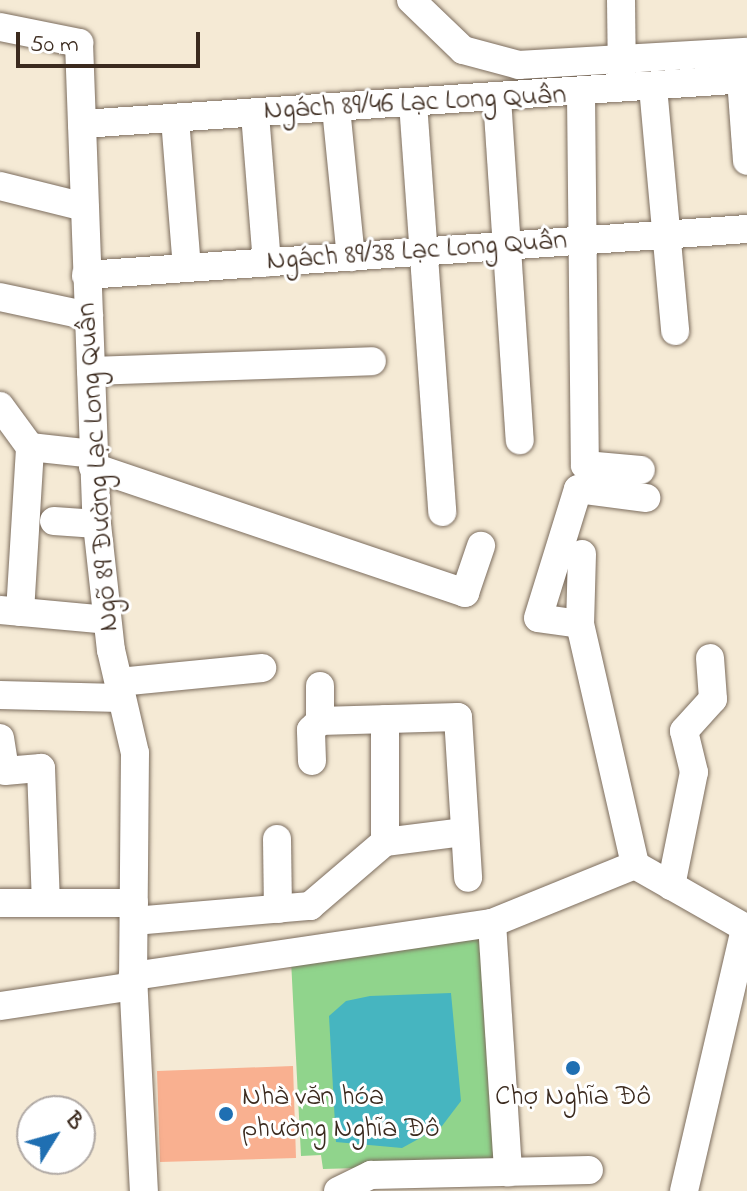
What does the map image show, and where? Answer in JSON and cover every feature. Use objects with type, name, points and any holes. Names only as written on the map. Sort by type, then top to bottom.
[{"type":"street","points":[[411,0],[463,50],[519,65],[622,77],[745,70],[747,161]]},
{"type":"street","points":[[621,0],[622,77]]},
{"type":"street","name":"Ngõ 89 Đường Lạc Long Quân","points":[[0,27],[79,43],[97,524],[107,620],[119,690],[135,753],[134,981],[144,1191]]},
{"type":"street","name":"Ngách 89/46 Lạc Long Quân","points":[[82,124],[581,95],[622,77],[653,87],[745,70]]},
{"type":"street","points":[[653,87],[663,235],[675,331]]},
{"type":"street","points":[[581,95],[588,240],[585,465],[641,470]]},
{"type":"street","points":[[497,98],[520,440]]},
{"type":"street","points":[[413,103],[419,252],[442,512]]},
{"type":"street","points":[[336,108],[351,257]]},
{"type":"street","points":[[255,114],[267,263]]},
{"type":"street","points":[[175,119],[187,268]]},
{"type":"street","points":[[0,186],[84,207]]},
{"type":"street","name":"Ngách 89/38 Lạc Long Quân","points":[[86,275],[747,229]]},
{"type":"street","points":[[0,297],[89,316]]},
{"type":"street","points":[[91,371],[372,361]]},
{"type":"street","points":[[0,406],[30,447],[93,461],[465,593],[481,546]]},
{"type":"street","points":[[30,447],[13,505],[10,611],[107,620]]},
{"type":"street","points":[[580,624],[538,618],[578,489],[646,498]]},
{"type":"street","points":[[54,521],[97,524]]},
{"type":"street","points":[[582,554],[580,624],[635,865],[746,929],[684,1191]]},
{"type":"street","points":[[671,886],[694,772],[684,731],[713,699],[710,658]]},
{"type":"street","points":[[0,695],[119,690],[262,668]]},
{"type":"street","points":[[320,686],[320,721]]},
{"type":"street","points":[[312,761],[311,730],[320,721],[458,717],[468,878]]},
{"type":"street","points":[[385,719],[385,842]]},
{"type":"street","points":[[0,738],[5,771],[41,768],[46,902]]},
{"type":"street","points":[[0,903],[46,902],[134,912],[310,906],[385,842],[464,832]]},
{"type":"street","points":[[277,839],[278,909]]},
{"type":"street","points":[[0,1006],[492,923],[635,865]]},
{"type":"street","points":[[492,923],[508,1172]]},
{"type":"street","points":[[338,1191],[371,1175],[589,1170]]},
{"type":"green space","points":[[486,933],[501,1164],[323,1169],[321,1155],[301,1156],[291,960]]},
{"type":"water","points":[[451,993],[461,1101],[442,1126],[402,1148],[336,1142],[329,1016],[346,1001],[370,996]]},
{"type":"building","name":"Nhà văn hóa phường Nghĩa Đô","points":[[293,1066],[296,1158],[160,1162],[157,1071]]},
{"type":"place","name":"Chợ Nghĩa Đô","points":[[573,1068]]},
{"type":"place","name":"Nhà văn hóa phường Nghĩa Đô","points":[[226,1114]]}]
